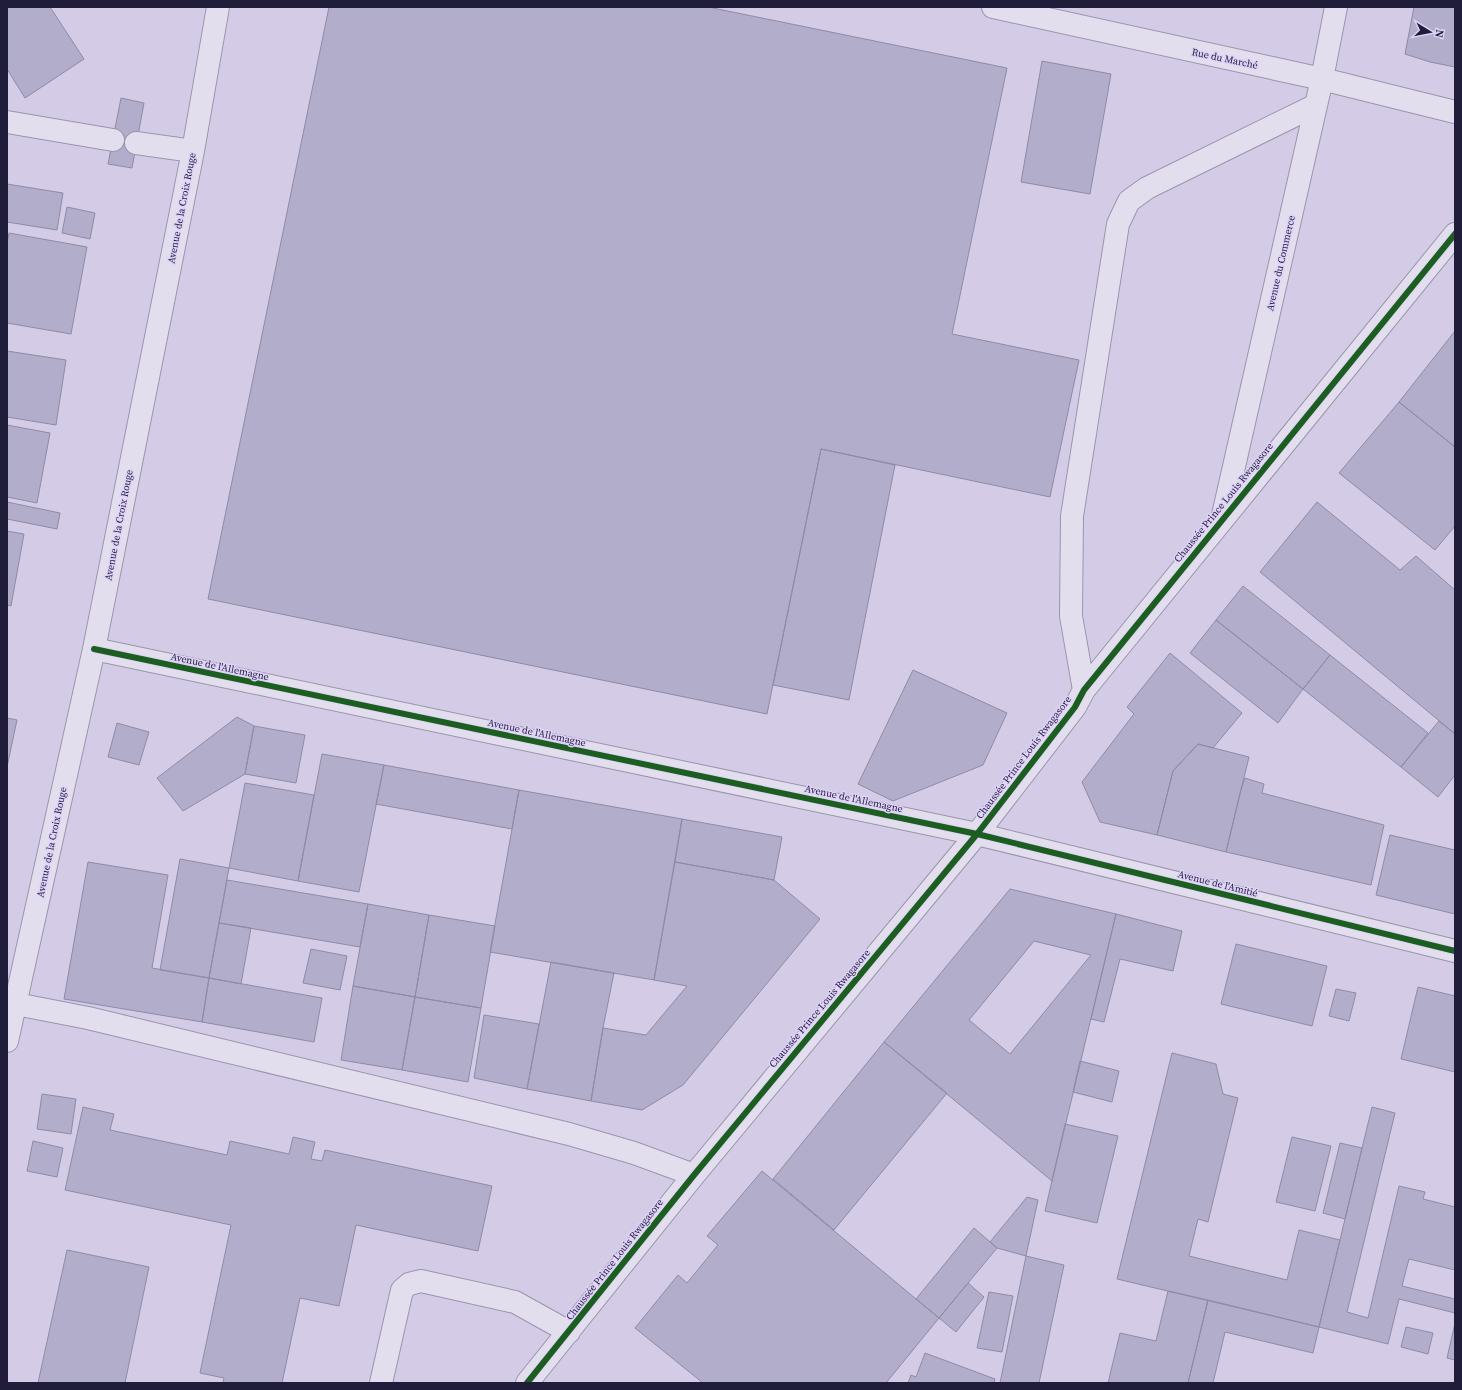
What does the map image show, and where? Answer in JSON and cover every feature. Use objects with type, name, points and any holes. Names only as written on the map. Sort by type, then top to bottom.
[{"type":"street","name":"Avenue de la Croix Rouge","points":[[7,1041],[94,649],[193,151],[218,7]]},
{"type":"street","name":"Rue du Marché","points":[[993,7],[1322,79],[1455,112]]},
{"type":"street","name":"Avenue du Commerce","points":[[1222,519],[1322,79],[1336,7]]},
{"type":"street","points":[[1084,690],[1071,616],[1072,516],[1118,224],[1129,201],[1147,188],[1316,105]]},
{"type":"street","points":[[7,122],[113,140]]},
{"type":"street","points":[[136,143],[193,151]]},
{"type":"street","name":"Chaussée Prince Louis Rwagasore","points":[[527,1383],[694,1175],[977,834],[1075,707],[1084,690],[1455,234]]},
{"type":"street","name":"Avenue de l'Allemagne","points":[[94,649],[977,834]]},
{"type":"street","name":"Avenue de l'Amitié","points":[[977,834],[1455,951]]},
{"type":"street","points":[[16,1004],[96,1020],[569,1134],[634,1153],[694,1175]]},
{"type":"street","points":[[381,1383],[402,1290],[409,1284],[421,1281],[515,1302],[569,1332]]},
{"type":"building","points":[[7,7],[50,7],[84,59],[25,98],[7,69]]},
{"type":"building","points":[[329,7],[708,7],[1007,68],[952,334],[1079,360],[1050,497],[821,449],[767,714],[208,599]]},
{"type":"building","points":[[1414,7],[1455,7],[1455,67],[1430,62],[1405,54]]},
{"type":"building","points":[[1042,61],[1111,74],[1090,194],[1021,182]]},
{"type":"building","points":[[121,98],[144,103],[132,168],[108,164]]},
{"type":"building","points":[[7,184],[63,193],[57,230],[7,222]]},
{"type":"building","points":[[67,207],[95,213],[90,239],[62,233]]},
{"type":"building","points":[[9,233],[87,247],[71,334],[7,323],[7,243]]},
{"type":"building","points":[[1455,331],[1455,447],[1399,402]]},
{"type":"building","points":[[7,351],[66,360],[56,425],[7,417]]},
{"type":"building","points":[[1399,402],[1455,447],[1455,526],[1435,550],[1339,473]]},
{"type":"building","points":[[7,425],[50,433],[37,503],[7,497]]},
{"type":"building","points":[[821,449],[895,465],[849,700],[773,685]]},
{"type":"building","points":[[7,502],[60,513],[57,529],[7,519]]},
{"type":"building","points":[[1317,502],[1400,570],[1416,556],[1455,590],[1455,734],[1260,572]]},
{"type":"building","points":[[7,531],[24,534],[11,606],[7,605]]},
{"type":"building","points":[[1243,586],[1330,655],[1303,689],[1216,620]]},
{"type":"building","points":[[1216,620],[1303,689],[1278,723],[1190,653]]},
{"type":"building","points":[[1170,653],[1242,713],[1213,748],[1198,744],[1173,771],[1157,835],[1100,822],[1082,782],[1134,714],[1127,707]]},
{"type":"building","points":[[1330,655],[1428,733],[1401,767],[1303,689]]},
{"type":"building","points":[[913,670],[1007,713],[983,765],[893,801],[858,784]]},
{"type":"building","points":[[237,717],[254,726],[245,774],[183,811],[157,778]]},
{"type":"building","points":[[7,718],[17,720],[7,767]]},
{"type":"building","points":[[1439,721],[1455,734],[1455,775],[1438,797],[1401,767]]},
{"type":"building","points":[[117,723],[149,732],[139,765],[108,757]]},
{"type":"building","points":[[254,726],[305,735],[296,783],[245,774]]},
{"type":"building","points":[[1198,744],[1249,757],[1226,852],[1157,835],[1173,771]]},
{"type":"building","points":[[322,754],[384,765],[359,892],[298,881]]},
{"type":"building","points":[[384,765],[519,790],[512,829],[376,804]]},
{"type":"building","points":[[1245,778],[1264,784],[1262,793],[1384,825],[1371,885],[1226,852]]},
{"type":"building","points":[[245,783],[314,795],[298,881],[229,868]]},
{"type":"building","points":[[519,790],[682,819],[654,980],[490,952]]},
{"type":"building","points":[[682,819],[782,837],[774,880],[675,862]]},
{"type":"building","points":[[1390,835],[1455,850],[1455,914],[1376,895]]},
{"type":"building","points":[[180,859],[229,868],[209,978],[160,970]]},
{"type":"building","points":[[88,862],[168,875],[152,968],[209,978],[202,1022],[64,999]]},
{"type":"building","points":[[675,862],[774,880],[820,919],[683,1085],[642,1110],[591,1101],[603,1028],[646,1035],[687,986],[654,980]]},
{"type":"building","points":[[227,880],[368,904],[360,947],[219,923]]},
{"type":"building","points":[[1010,889],[1116,914],[1052,1181],[884,1042]],"holes":[[[1034,941],[1091,955],[1010,1054],[969,1020]]]},
{"type":"building","points":[[368,904],[429,915],[415,997],[353,986]]},
{"type":"building","points":[[1116,914],[1182,931],[1173,971],[1120,959],[1104,1022],[1091,1019]]},
{"type":"building","points":[[429,915],[495,926],[481,1008],[415,997]]},
{"type":"building","points":[[219,923],[251,928],[241,984],[209,978]]},
{"type":"building","points":[[1236,944],[1327,966],[1312,1026],[1221,1004]]},
{"type":"building","points":[[311,949],[347,956],[340,990],[303,983]]},
{"type":"building","points":[[551,962],[614,973],[591,1101],[527,1089]]},
{"type":"building","points":[[209,978],[322,998],[314,1042],[202,1022]]},
{"type":"building","points":[[353,986],[415,997],[402,1070],[341,1060]]},
{"type":"building","points":[[1418,987],[1455,996],[1455,1072],[1401,1059]]},
{"type":"building","points":[[1336,989],[1356,993],[1349,1021],[1329,1016]]},
{"type":"building","points":[[415,997],[481,1008],[468,1082],[402,1070]]},
{"type":"building","points":[[484,1015],[539,1024],[527,1089],[474,1078]]},
{"type":"building","points":[[884,1042],[947,1093],[834,1230],[773,1179]]},
{"type":"building","points":[[1172,1053],[1216,1064],[1223,1094],[1238,1098],[1208,1222],[1198,1219],[1189,1256],[1287,1280],[1299,1230],[1340,1240],[1319,1327],[1117,1279]]},
{"type":"building","points":[[1080,1061],[1119,1071],[1112,1102],[1073,1092]]},
{"type":"building","points":[[42,1094],[76,1099],[71,1134],[37,1129]]},
{"type":"building","points":[[83,1107],[114,1114],[110,1130],[227,1155],[230,1141],[289,1154],[293,1137],[315,1142],[311,1159],[322,1161],[325,1150],[492,1186],[478,1251],[356,1225],[339,1306],[300,1298],[282,1383],[223,1383],[224,1378],[200,1373],[231,1225],[65,1190]]},
{"type":"building","points":[[1372,1107],[1395,1113],[1347,1312],[1368,1318],[1399,1186],[1425,1192],[1423,1199],[1455,1207],[1455,1270],[1409,1259],[1402,1286],[1455,1299],[1455,1313],[1399,1299],[1388,1344],[1319,1327]]},
{"type":"building","points":[[1065,1124],[1118,1136],[1097,1223],[1045,1211]]},
{"type":"building","points":[[1292,1137],[1331,1146],[1315,1211],[1276,1202]]},
{"type":"building","points":[[33,1141],[63,1148],[57,1177],[27,1171]]},
{"type":"building","points":[[1340,1143],[1362,1148],[1345,1219],[1323,1213]]},
{"type":"building","points":[[762,1171],[939,1318],[886,1383],[703,1383],[635,1328],[678,1275],[687,1283],[718,1245],[707,1236]]},
{"type":"building","points":[[1027,1197],[1038,1200],[1026,1256],[997,1248],[990,1242]]},
{"type":"building","points":[[974,1228],[997,1248],[939,1318],[916,1299]]},
{"type":"building","points":[[67,1250],[149,1267],[125,1383],[38,1383]]},
{"type":"building","points":[[1026,1256],[1064,1265],[1039,1383],[1000,1383]]},
{"type":"building","points":[[968,1283],[984,1297],[956,1332],[939,1318]]},
{"type":"building","points":[[1168,1291],[1208,1300],[1188,1383],[1108,1383],[1120,1333],[1156,1341]]},
{"type":"building","points":[[989,1292],[1013,1296],[1002,1352],[977,1348]]},
{"type":"building","points":[[1208,1300],[1319,1327],[1313,1353],[1225,1332],[1213,1383],[1188,1383]]},
{"type":"building","points":[[1455,1323],[1455,1360],[1447,1358]]},
{"type":"building","points":[[1406,1327],[1433,1333],[1428,1354],[1401,1347]]},
{"type":"building","points":[[925,1353],[995,1379],[994,1383],[908,1383],[911,1375],[916,1377]]},
{"type":"cycle path","points":[[527,1383],[694,1175],[977,834],[1075,707],[1084,690],[1455,234]]},
{"type":"cycle path","points":[[94,649],[977,834],[1455,951]]}]
